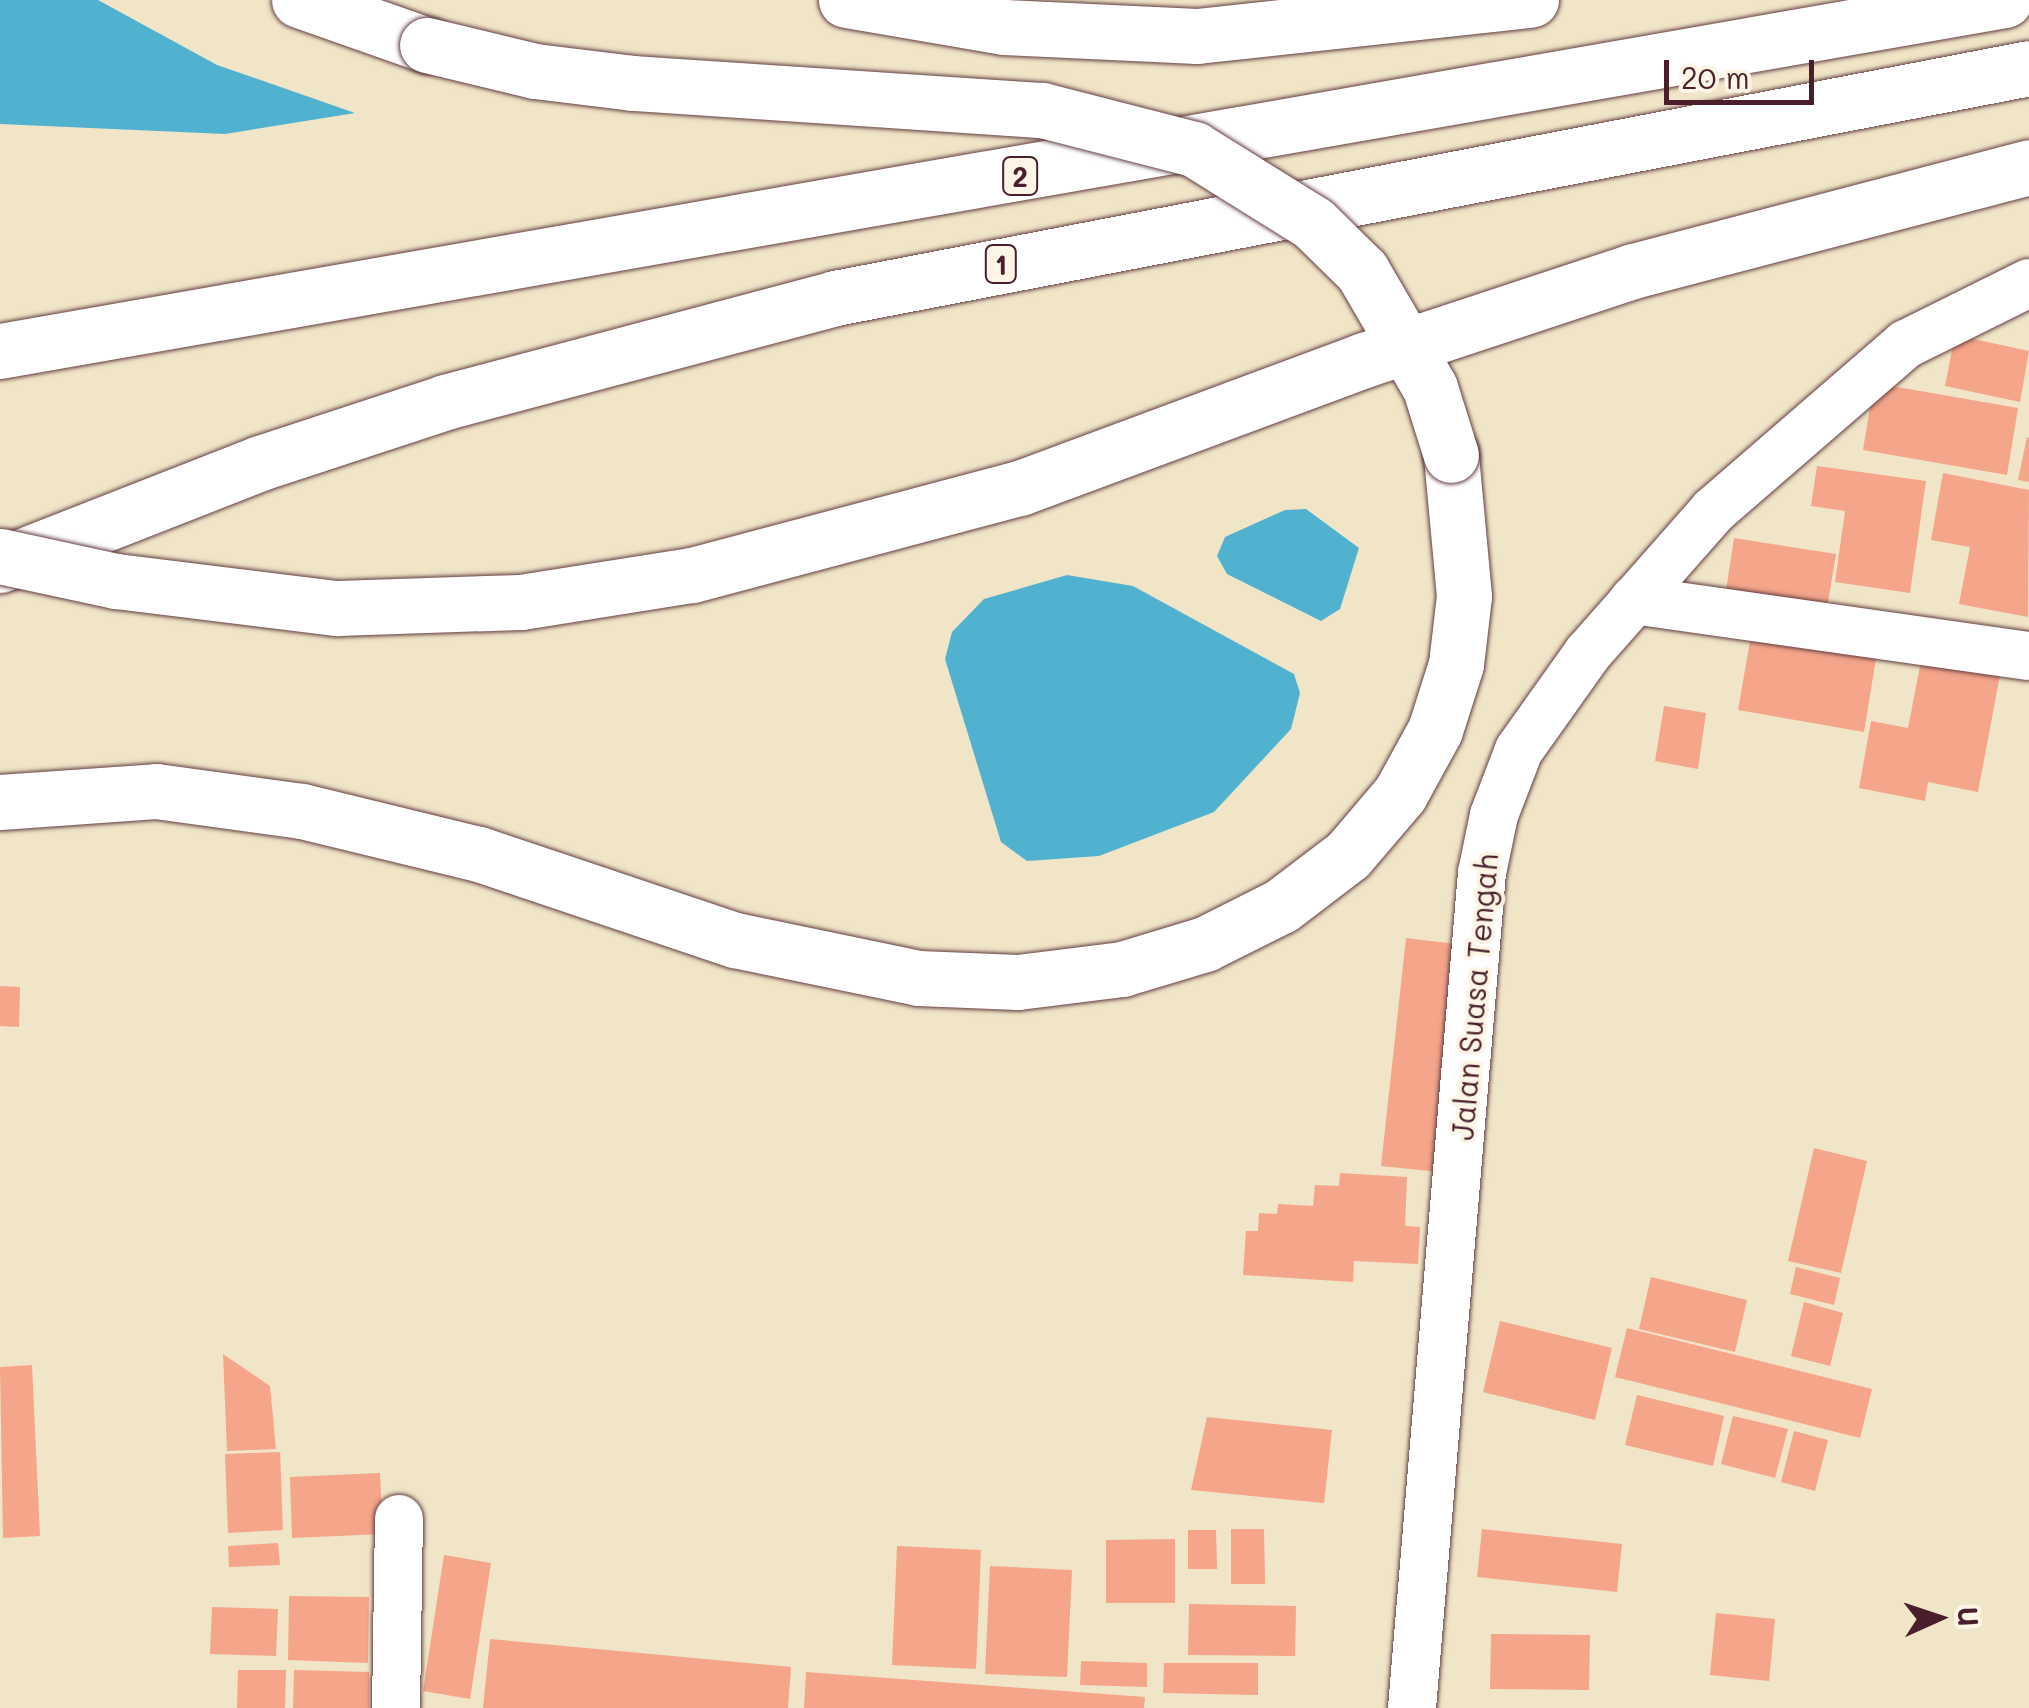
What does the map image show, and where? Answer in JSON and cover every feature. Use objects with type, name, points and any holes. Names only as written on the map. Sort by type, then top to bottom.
[{"type":"highway","points":[[0,802],[156,791],[226,798],[395,831],[735,940],[824,962],[918,978],[1018,982],[1122,970],[1205,944],[1281,906],[1348,855],[1400,794],[1435,730],[1456,664],[1464,596],[1462,525],[1451,455],[1430,388],[1362,271],[1313,223],[1194,150],[1113,125],[962,100],[710,89],[535,71],[427,46],[299,0]]},
{"type":"highway","points":[[846,0],[1004,27],[1196,36],[1532,0]]},
{"type":"highway","name":"2","points":[[17,348],[2004,0]]},
{"type":"highway","name":"1","points":[[0,565],[260,463],[446,402],[835,298],[2029,68]]},
{"type":"highway","points":[[0,556],[170,590],[338,608],[521,602],[692,575],[1020,488],[1364,360],[1633,270],[2029,168]]},
{"type":"street","name":"Jalan Suasa Tengah","points":[[1412,1708],[1486,854],[1518,750],[1634,600],[1713,511],[1876,366],[1936,327],[2029,283]]},
{"type":"street","points":[[1634,600],[2029,656]]},
{"type":"street","points":[[396,1708],[399,1518]]},
{"type":"water","points":[[0,0],[98,0],[217,65],[355,113],[225,134],[0,124]]},
{"type":"water","points":[[1306,509],[1359,548],[1340,609],[1321,621],[1227,574],[1217,556],[1225,537],[1285,510]]},
{"type":"water","points":[[1067,575],[1133,586],[1294,674],[1300,693],[1291,729],[1214,812],[1099,856],[1027,861],[1001,842],[945,659],[952,632],[984,599]]},
{"type":"building","points":[[1955,335],[2029,351],[2020,402],[1945,386]]},
{"type":"building","points":[[1874,383],[2018,408],[2007,475],[1863,450]]},
{"type":"building","points":[[2029,438],[2029,482],[2018,480]]},
{"type":"building","points":[[1817,466],[1926,481],[1910,593],[1835,582],[1845,511],[1811,506]]},
{"type":"building","points":[[1943,473],[2029,490],[2028,617],[1959,604],[1970,547],[1931,540]]},
{"type":"building","points":[[1734,538],[1836,554],[1825,620],[1724,604]]},
{"type":"building","points":[[1753,624],[1878,646],[1864,732],[1738,710]]},
{"type":"building","points":[[1921,661],[2000,675],[1978,792],[1928,782],[1925,801],[1859,788],[1871,721],[1908,728]]},
{"type":"building","points":[[1664,706],[1706,713],[1698,769],[1655,761]]},
{"type":"building","points":[[1406,938],[1464,945],[1439,1172],[1381,1166]]},
{"type":"building","points":[[0,986],[20,987],[19,1027],[0,1026]]},
{"type":"building","points":[[1814,1148],[1867,1161],[1841,1273],[1788,1261]]},
{"type":"building","points":[[1340,1173],[1407,1177],[1405,1226],[1420,1227],[1418,1264],[1354,1261],[1353,1282],[1243,1275],[1246,1231],[1258,1231],[1259,1213],[1277,1214],[1278,1204],[1313,1206],[1315,1185],[1339,1186]]},
{"type":"building","points":[[1796,1267],[1840,1278],[1834,1305],[1790,1294]]},
{"type":"building","points":[[1651,1277],[1747,1300],[1735,1352],[1639,1329]]},
{"type":"building","points":[[1804,1302],[1843,1313],[1830,1366],[1791,1356]]},
{"type":"building","points":[[1500,1321],[1612,1348],[1595,1420],[1483,1392]]},
{"type":"building","points":[[1627,1328],[1872,1389],[1860,1438],[1615,1377]]},
{"type":"building","points":[[223,1354],[270,1386],[276,1449],[227,1451]]},
{"type":"building","points":[[32,1365],[40,1536],[3,1538],[0,1367]]},
{"type":"building","points":[[1637,1395],[1724,1416],[1713,1466],[1625,1445]]},
{"type":"building","points":[[1733,1416],[1788,1429],[1775,1478],[1721,1464]]},
{"type":"building","points":[[1207,1417],[1332,1430],[1324,1503],[1191,1490]]},
{"type":"building","points":[[1794,1431],[1828,1440],[1815,1491],[1781,1482]]},
{"type":"building","points":[[280,1452],[283,1530],[228,1533],[225,1454]]},
{"type":"building","points":[[380,1473],[383,1534],[292,1538],[290,1477]]},
{"type":"building","points":[[1231,1529],[1264,1529],[1265,1584],[1231,1584]]},
{"type":"building","points":[[1482,1529],[1622,1544],[1617,1592],[1477,1577]]},
{"type":"building","points":[[1188,1530],[1216,1530],[1217,1569],[1188,1569]]},
{"type":"building","points":[[1175,1539],[1175,1603],[1106,1603],[1106,1540]]},
{"type":"building","points":[[278,1543],[280,1565],[229,1567],[228,1546]]},
{"type":"building","points":[[897,1546],[981,1550],[976,1669],[892,1665]]},
{"type":"building","points":[[444,1555],[491,1563],[470,1699],[423,1691]]},
{"type":"building","points":[[990,1566],[1072,1570],[1067,1677],[985,1674]]},
{"type":"building","points":[[289,1596],[369,1597],[368,1663],[288,1660]]},
{"type":"building","points":[[1189,1604],[1296,1606],[1295,1656],[1188,1655]]},
{"type":"building","points":[[212,1607],[278,1609],[276,1656],[210,1654]]},
{"type":"building","points":[[1716,1613],[1775,1619],[1769,1681],[1710,1675]]},
{"type":"building","points":[[1491,1634],[1590,1635],[1589,1690],[1490,1689]]},
{"type":"building","points":[[490,1639],[791,1667],[788,1708],[483,1708]]},
{"type":"building","points":[[1081,1661],[1147,1663],[1147,1687],[1080,1685]]},
{"type":"building","points":[[1164,1663],[1258,1663],[1258,1695],[1163,1693]]},
{"type":"building","points":[[238,1670],[286,1670],[285,1708],[237,1708]]},
{"type":"building","points":[[294,1670],[369,1672],[369,1708],[293,1708]]},
{"type":"building","points":[[806,1672],[1145,1697],[1144,1708],[804,1708]]}]
